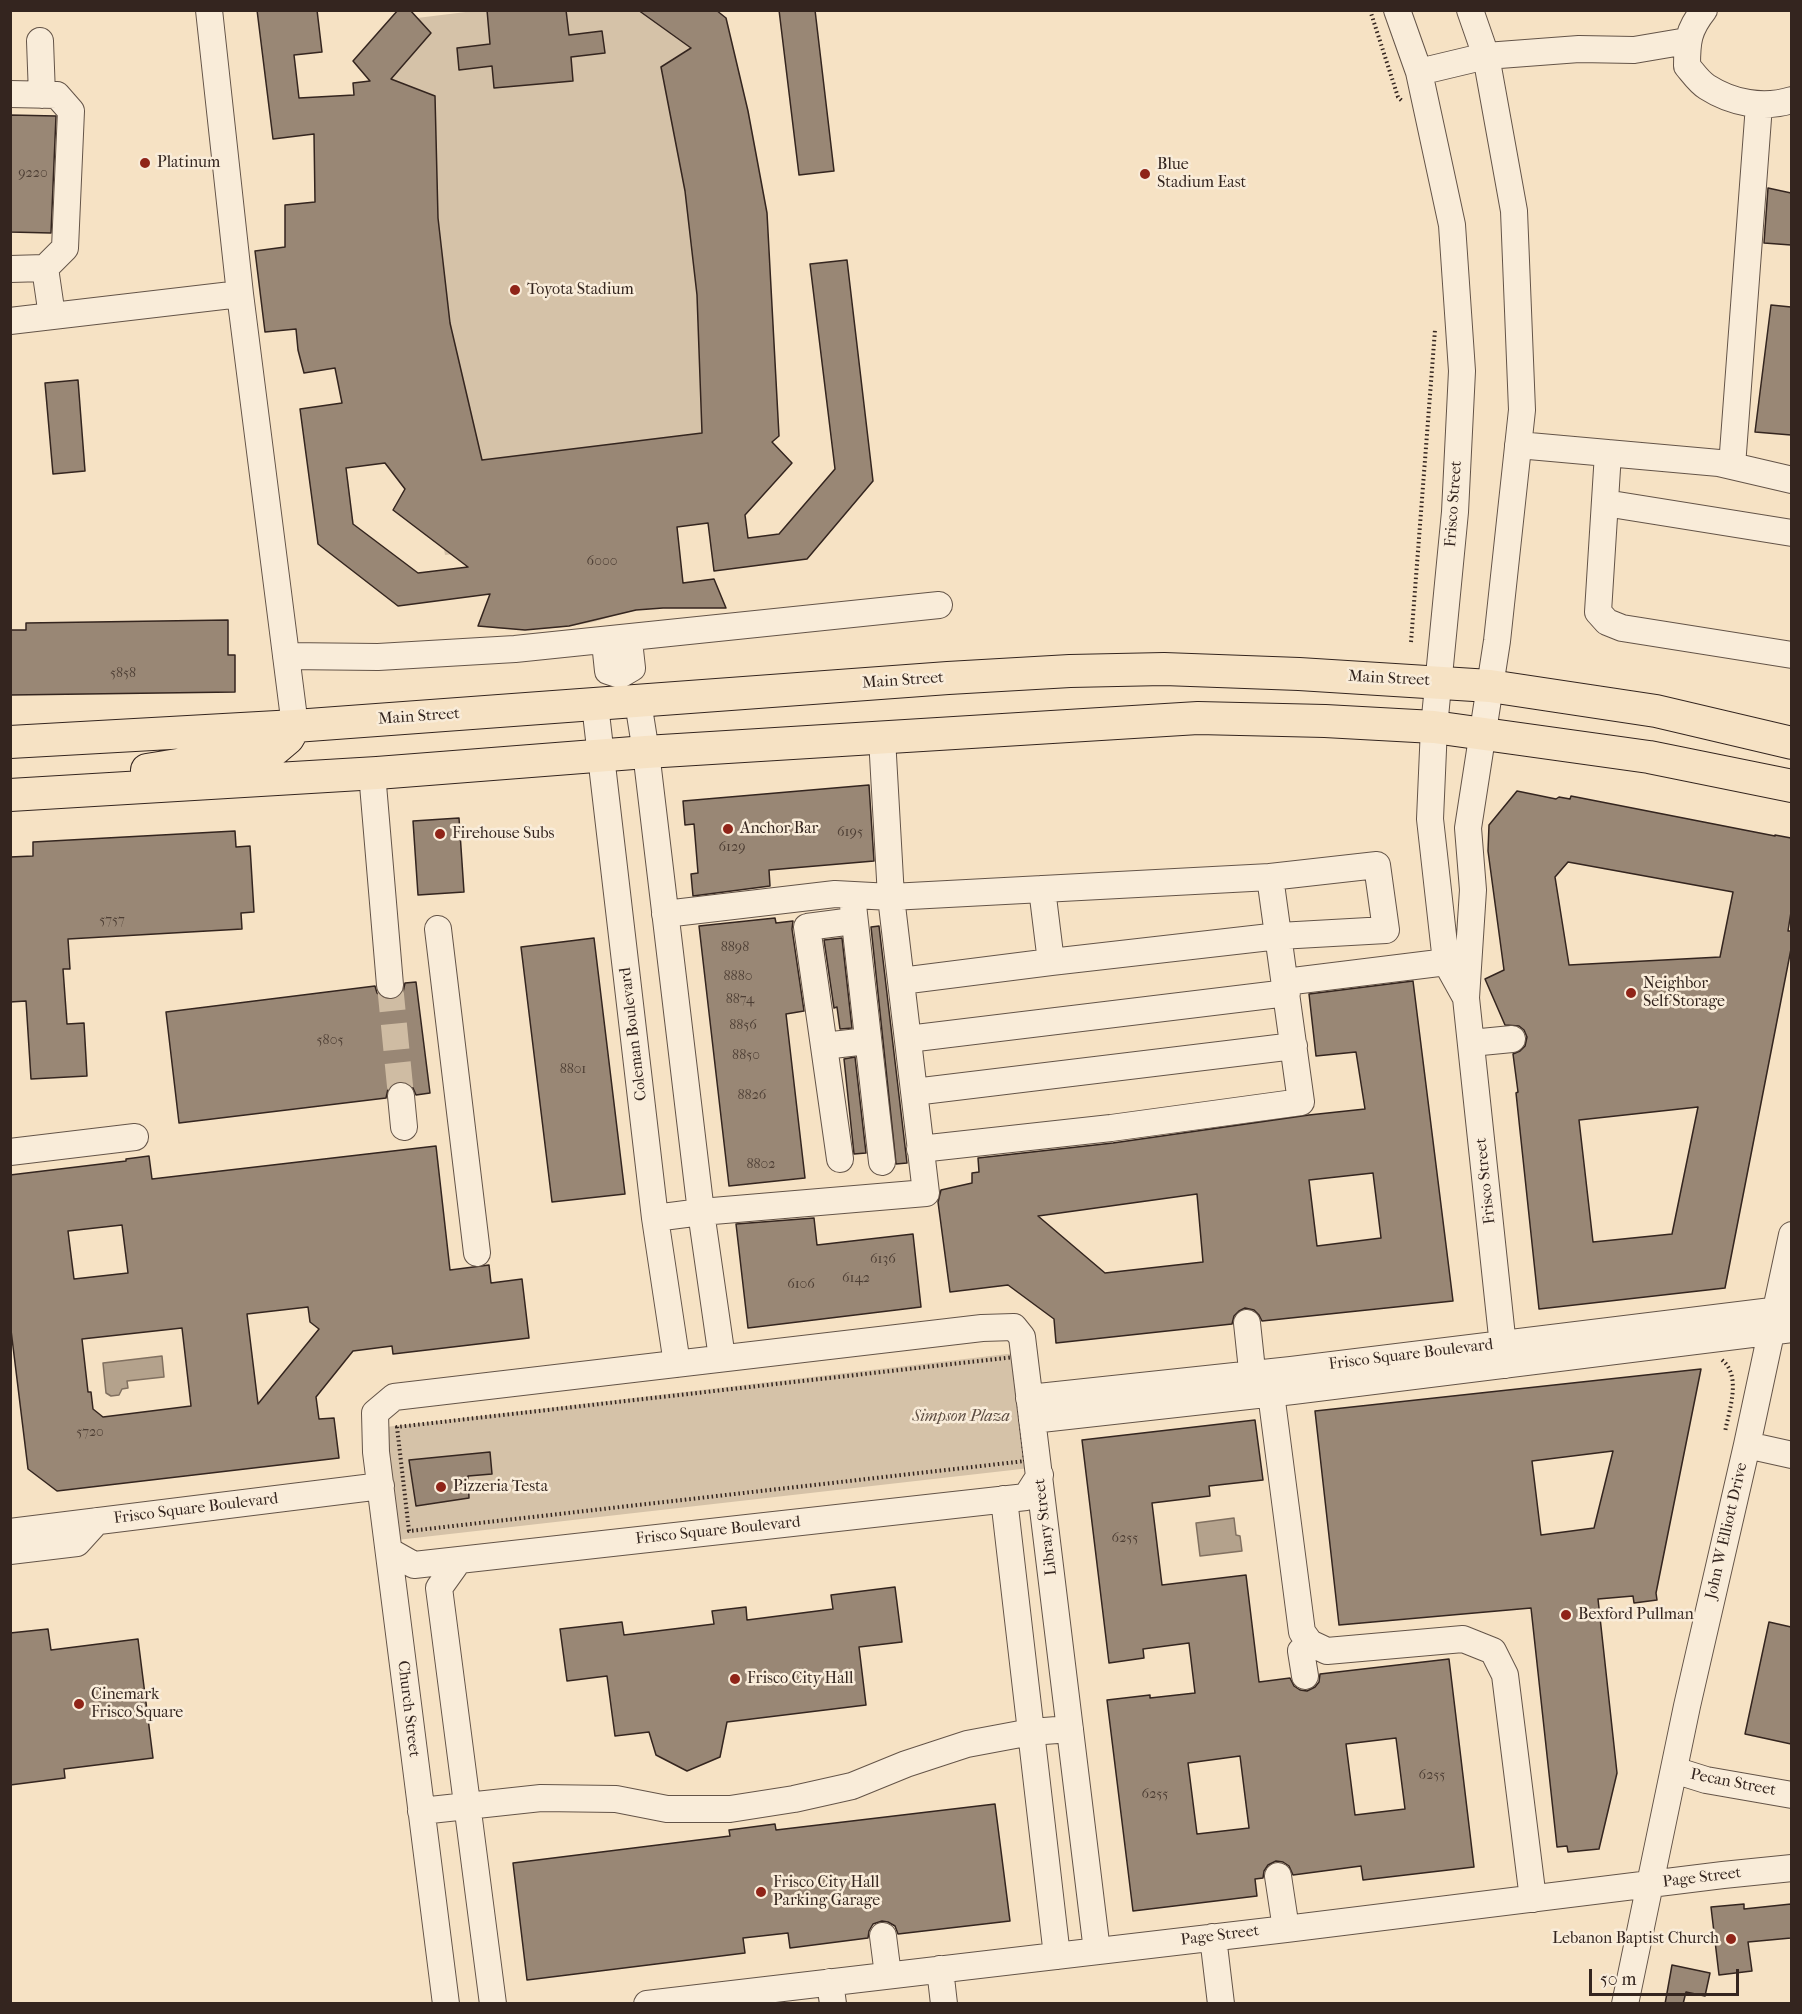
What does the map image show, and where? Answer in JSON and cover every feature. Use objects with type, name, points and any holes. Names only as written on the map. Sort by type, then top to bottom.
[{"type":"main road","name":"Main Street","points":[[10,742],[295,726],[619,696],[1070,671],[1164,669],[1299,674],[1490,686],[1656,711],[1791,744]]},
{"type":"main road","points":[[10,795],[1198,718],[1325,721],[1434,727],[1649,757],[1791,786]]},
{"type":"main road","points":[[72,792],[106,779],[153,769],[275,750],[288,738],[295,726]]},
{"type":"street","points":[[209,10],[240,294],[295,726]]},
{"type":"street","name":"Frisco Street","points":[[1397,10],[1419,72],[1452,225],[1462,371],[1455,512],[1434,727],[1430,819],[1466,998],[1504,1354]]},
{"type":"street","points":[[908,1039],[1286,987],[1395,968],[1458,960],[1473,890],[1468,828],[1497,641],[1522,410],[1514,212],[1486,56],[1470,10]]},
{"type":"street","points":[[1704,10],[1694,22],[1687,54],[1705,86],[1729,98],[1759,105],[1791,100]]},
{"type":"street","points":[[40,40],[42,95]]},
{"type":"street","points":[[1419,72],[1486,56],[1579,49],[1687,54]]},
{"type":"street","points":[[10,94],[57,95],[71,111],[65,248],[45,268],[10,269]]},
{"type":"street","points":[[1732,466],[1759,105]]},
{"type":"street","points":[[45,268],[52,316]]},
{"type":"street","points":[[10,321],[240,294]]},
{"type":"street","points":[[1518,445],[1719,463],[1791,480]]},
{"type":"street","points":[[1608,453],[1598,612],[1607,622],[1622,628],[1791,654]]},
{"type":"street","points":[[1605,503],[1791,533]]},
{"type":"street","points":[[286,656],[389,656],[618,642],[939,605]]},
{"type":"street","points":[[618,642],[630,650],[632,668],[619,696],[646,752],[700,1212],[722,1358],[677,1364]]},
{"type":"street","name":"Coleman Boulevard","points":[[619,696],[601,755],[655,1218],[677,1364]]},
{"type":"street","points":[[655,1218],[700,1212],[926,1193],[891,897],[882,738]]},
{"type":"street","points":[[372,773],[390,985]]},
{"type":"street","points":[[665,914],[835,894],[891,897],[1270,877],[1377,865],[1386,930],[1395,968]]},
{"type":"street","points":[[920,1149],[1111,1128],[1301,1102],[1270,877]]},
{"type":"street","points":[[1042,889],[1051,962]]},
{"type":"street","points":[[852,896],[853,921],[882,1162]]},
{"type":"street","points":[[840,1159],[807,927],[853,921]]},
{"type":"street","points":[[438,929],[477,1253]]},
{"type":"street","points":[[901,981],[1279,936],[1386,930]]},
{"type":"street","points":[[1471,1043],[1512,1039]]},
{"type":"street","points":[[824,1046],[867,1041]]},
{"type":"street","points":[[914,1092],[1294,1046]]},
{"type":"street","points":[[401,1096],[404,1127]]},
{"type":"street","points":[[10,1152],[135,1137]]},
{"type":"street","name":"John W Elliott Drive","points":[[1625,2004],[1687,1706],[1747,1445],[1782,1320],[1791,1235]]},
{"type":"street","name":"Frisco Square Boulevard","points":[[1031,1409],[1262,1384],[1782,1320]]},
{"type":"street","points":[[1247,1323],[1262,1384],[1302,1632],[1310,1643],[1327,1651],[1463,1639],[1493,1651],[1505,1675],[1533,1899]]},
{"type":"street","name":"Library Street","points":[[722,1358],[982,1328],[1014,1327],[1022,1337],[1097,1951]]},
{"type":"street","name":"Church Street","points":[[446,2004],[376,1452],[375,1413],[394,1396],[677,1364]]},
{"type":"street","points":[[1747,1445],[1791,1455]]},
{"type":"street","name":"Frisco Square Boulevard","points":[[389,1551],[414,1566],[1026,1497],[1040,1475]]},
{"type":"street","name":"Frisco Square Boulevard","points":[[10,1532],[381,1486]]},
{"type":"street","points":[[1004,1499],[1058,1956]]},
{"type":"street","points":[[10,1551],[77,1543],[97,1521]]},
{"type":"street","points":[[459,1560],[439,1588],[493,2004]]},
{"type":"street","points":[[1305,1676],[1301,1651],[1310,1643]]},
{"type":"street","points":[[421,1811],[541,1798],[616,1799],[667,1809],[730,1809],[794,1799],[852,1786],[906,1764],[967,1744],[1031,1732],[1070,1729]]},
{"type":"street","name":"Pecan Street","points":[[1674,1770],[1706,1780],[1791,1795]]},
{"type":"street","name":"Page Street","points":[[657,2003],[831,1993],[881,1976],[1791,1868]]},
{"type":"street","points":[[1278,1876],[1286,1929]]},
{"type":"street","points":[[877,1937],[881,1976]]},
{"type":"street","points":[[1213,1937],[1221,2004]]},
{"type":"street","points":[[940,1969],[944,2004]]},
{"type":"path","points":[[1370,10],[1398,97],[1409,109]]},
{"type":"path","points":[[1411,642],[1435,329]]},
{"type":"path","points":[[1014,1357],[1025,1461],[409,1531],[397,1428],[1014,1357]]},
{"type":"path","points":[[1717,1357],[1728,1365],[1732,1374],[1730,1405]]},
{"type":"green space","name":"Toyota Stadium","points":[[482,10],[716,10],[727,18],[708,43],[731,38],[748,111],[767,213],[779,436],[772,442],[792,463],[756,503],[677,527],[683,582],[714,579],[726,608],[671,607],[638,610],[564,627],[507,629],[478,626],[513,547],[445,555],[444,549],[463,520],[451,520],[434,542],[393,510],[405,489],[385,463],[356,467],[335,368],[304,373],[296,329],[265,332],[255,251],[285,247],[285,205],[315,202],[354,95],[353,83],[370,81],[417,18]]},
{"type":"green space","name":"Simpson Plaza","points":[[1016,1353],[1030,1468],[397,1540],[386,1427]]},
{"type":"shaded area","points":[[162,1356],[164,1377],[127,1381],[128,1388],[122,1389],[119,1395],[111,1396],[106,1393],[103,1363]]},
{"type":"shaded area","points":[[1234,1518],[1236,1535],[1240,1536],[1242,1551],[1200,1556],[1196,1523]]},
{"type":"building","points":[[257,10],[317,10],[322,52],[294,55],[299,98],[354,95],[353,83],[370,81],[353,61],[398,10],[410,10],[431,33],[391,79],[435,96],[438,218],[450,323],[482,460],[702,433],[697,295],[685,191],[661,67],[691,48],[638,10],[716,10],[726,18],[748,111],[767,213],[779,436],[772,442],[792,463],[745,515],[748,538],[779,534],[835,469],[810,264],[847,260],[873,481],[807,559],[714,571],[708,523],[677,527],[683,583],[714,579],[726,608],[636,610],[569,626],[525,630],[478,626],[490,594],[398,606],[318,544],[300,409],[342,403],[335,368],[304,373],[296,329],[265,332],[255,251],[285,247],[285,205],[315,202],[314,134],[273,139]],"holes":[[[385,463],[405,489],[393,510],[468,567],[418,573],[353,524],[346,468]]]},
{"type":"building","points":[[487,10],[566,10],[569,35],[602,31],[605,53],[571,57],[573,81],[494,88],[492,66],[459,70],[457,48],[490,44]]},
{"type":"building","points":[[779,10],[815,10],[834,171],[799,175]]},
{"type":"building","points":[[10,115],[56,116],[51,233],[10,232]]},
{"type":"building","points":[[1768,188],[1791,193],[1791,245],[1764,243]]},
{"type":"building","points":[[1771,305],[1791,307],[1791,435],[1755,432]]},
{"type":"building","points":[[78,380],[85,471],[53,474],[45,383]]},
{"type":"building","points":[[228,620],[228,655],[235,655],[235,692],[10,695],[10,630],[26,630],[26,623]]},
{"type":"building","points":[[869,785],[874,861],[769,870],[770,886],[693,896],[691,874],[698,873],[694,824],[685,825],[683,801]]},
{"type":"building","points":[[1517,791],[1556,799],[1559,797],[1570,799],[1571,796],[1791,838],[1791,912],[1788,931],[1791,931],[1791,949],[1725,1288],[1539,1309],[1513,1054],[1525,1046],[1527,1037],[1519,1026],[1505,1025],[1485,979],[1504,970],[1488,851],[1489,825]],"holes":[[[1568,862],[1733,892],[1720,957],[1569,965],[1555,877]],[[1698,1107],[1672,1234],[1593,1242],[1579,1120]]]},
{"type":"building","points":[[459,818],[464,892],[418,895],[413,821]]},
{"type":"building","points":[[235,831],[236,847],[250,846],[254,912],[241,913],[242,929],[68,939],[70,969],[63,969],[67,1024],[84,1023],[87,1076],[31,1079],[26,1001],[10,1002],[10,857],[33,856],[33,842]]},
{"type":"building","points":[[775,918],[776,923],[793,921],[792,929],[804,1011],[786,1014],[805,1178],[729,1186],[699,926]]},
{"type":"building","points":[[879,926],[907,1163],[896,1164],[871,927]]},
{"type":"building","points":[[594,938],[625,1194],[552,1202],[521,947]]},
{"type":"building","points":[[842,938],[852,1028],[840,1029],[837,1007],[834,1008],[824,940]]},
{"type":"building","points":[[1413,981],[1453,1301],[1262,1321],[1254,1310],[1245,1308],[1234,1316],[1232,1324],[1056,1343],[1054,1319],[1008,1285],[950,1292],[938,1202],[941,1190],[972,1183],[972,1173],[979,1172],[978,1158],[1113,1143],[1365,1109],[1356,1052],[1316,1056],[1309,994]],"holes":[[[1373,1173],[1381,1238],[1317,1246],[1309,1180]],[[1197,1194],[1203,1262],[1105,1273],[1038,1216]]]},
{"type":"building","points":[[416,982],[430,1093],[416,1095],[408,1083],[399,1081],[388,1089],[386,1098],[179,1123],[166,1012],[375,986],[377,993],[383,998],[392,1000],[398,998],[403,992],[405,983]]},
{"type":"building","points":[[855,1057],[866,1153],[854,1154],[844,1059]]},
{"type":"building","points":[[436,1146],[450,1270],[489,1265],[491,1283],[522,1279],[529,1338],[393,1354],[392,1346],[353,1351],[316,1397],[319,1419],[334,1418],[339,1458],[57,1491],[28,1469],[10,1322],[10,1175],[126,1161],[126,1159],[149,1156],[152,1179]],"holes":[[[122,1225],[128,1273],[74,1279],[68,1231]],[[308,1307],[310,1322],[319,1329],[258,1404],[247,1314]],[[182,1328],[191,1406],[103,1417],[93,1409],[91,1392],[88,1392],[82,1339]]]},
{"type":"building","points":[[814,1218],[817,1245],[913,1234],[921,1307],[748,1328],[736,1224]]},
{"type":"building","name":"Bexford Pullman","points":[[1701,1369],[1656,1593],[1657,1600],[1634,1603],[1633,1596],[1598,1599],[1617,1773],[1599,1849],[1568,1852],[1567,1846],[1557,1847],[1531,1608],[1339,1625],[1315,1411]],"holes":[[[1613,1451],[1594,1528],[1541,1535],[1532,1461]]]},
{"type":"building","points":[[1255,1420],[1263,1480],[1209,1486],[1210,1496],[1152,1503],[1162,1585],[1246,1575],[1259,1682],[1290,1678],[1294,1686],[1307,1691],[1319,1682],[1320,1674],[1449,1659],[1474,1867],[1363,1880],[1361,1866],[1293,1875],[1289,1866],[1276,1861],[1268,1865],[1263,1878],[1255,1879],[1257,1896],[1133,1911],[1107,1700],[1195,1693],[1189,1643],[1143,1649],[1144,1658],[1109,1663],[1082,1440]],"holes":[[[1396,1738],[1405,1809],[1355,1815],[1346,1744]],[[1240,1756],[1249,1828],[1197,1834],[1188,1763]]]},
{"type":"building","name":"Pizzeria Testa","points":[[490,1452],[492,1474],[468,1476],[469,1498],[416,1506],[409,1460]]},
{"type":"building","name":"Frisco City Hall","points":[[895,1587],[902,1642],[859,1647],[866,1705],[727,1722],[720,1757],[687,1771],[656,1755],[649,1732],[615,1736],[607,1676],[567,1681],[560,1629],[622,1622],[624,1635],[714,1624],[712,1611],[746,1607],[747,1620],[833,1609],[831,1595]]},
{"type":"building","points":[[1769,1622],[1791,1627],[1791,1744],[1745,1734]]},
{"type":"building","name":"Cinemark Frisco Square","points":[[48,1629],[51,1650],[138,1639],[153,1758],[64,1769],[65,1778],[10,1785],[10,1633]]},
{"type":"building","name":"Frisco City Hall Parking Garage","points":[[995,1804],[1010,1921],[898,1934],[895,1926],[882,1921],[873,1924],[868,1938],[790,1948],[788,1933],[743,1938],[745,1953],[527,1980],[513,1863],[730,1836],[729,1830],[775,1824],[776,1830]]},
{"type":"building","points":[[1744,1904],[1744,1909],[1791,1904],[1791,1938],[1748,1942],[1752,1971],[1719,1975],[1711,1907]]},
{"type":"building","points":[[1672,1965],[1710,1973],[1705,1996],[1686,1992],[1683,2004],[1665,2004]]},
{"type":"tunnel","points":[[390,985],[401,1096]]},
{"type":"place","name":"Platinum","points":[[145,163]]},
{"type":"place","name":"Blue Stadium East","points":[[1145,174]]},
{"type":"place","name":"Toyota Stadium","points":[[515,290]]},
{"type":"place","name":"Anchor Bar","points":[[728,829]]},
{"type":"place","name":"Firehouse Subs","points":[[440,834]]},
{"type":"place","name":"Neighbor Self Storage","points":[[1631,993]]},
{"type":"place","name":"Pizzeria Testa","points":[[441,1487]]},
{"type":"place","name":"Bexford Pullman","points":[[1566,1615]]},
{"type":"place","name":"Frisco City Hall","points":[[735,1679]]},
{"type":"place","name":"Cinemark Frisco Square","points":[[79,1704]]},
{"type":"place","name":"Frisco City Hall Parking Garage","points":[[761,1892]]},
{"type":"place","name":"Lebanon Baptist Church","points":[[1731,1939]]}]
